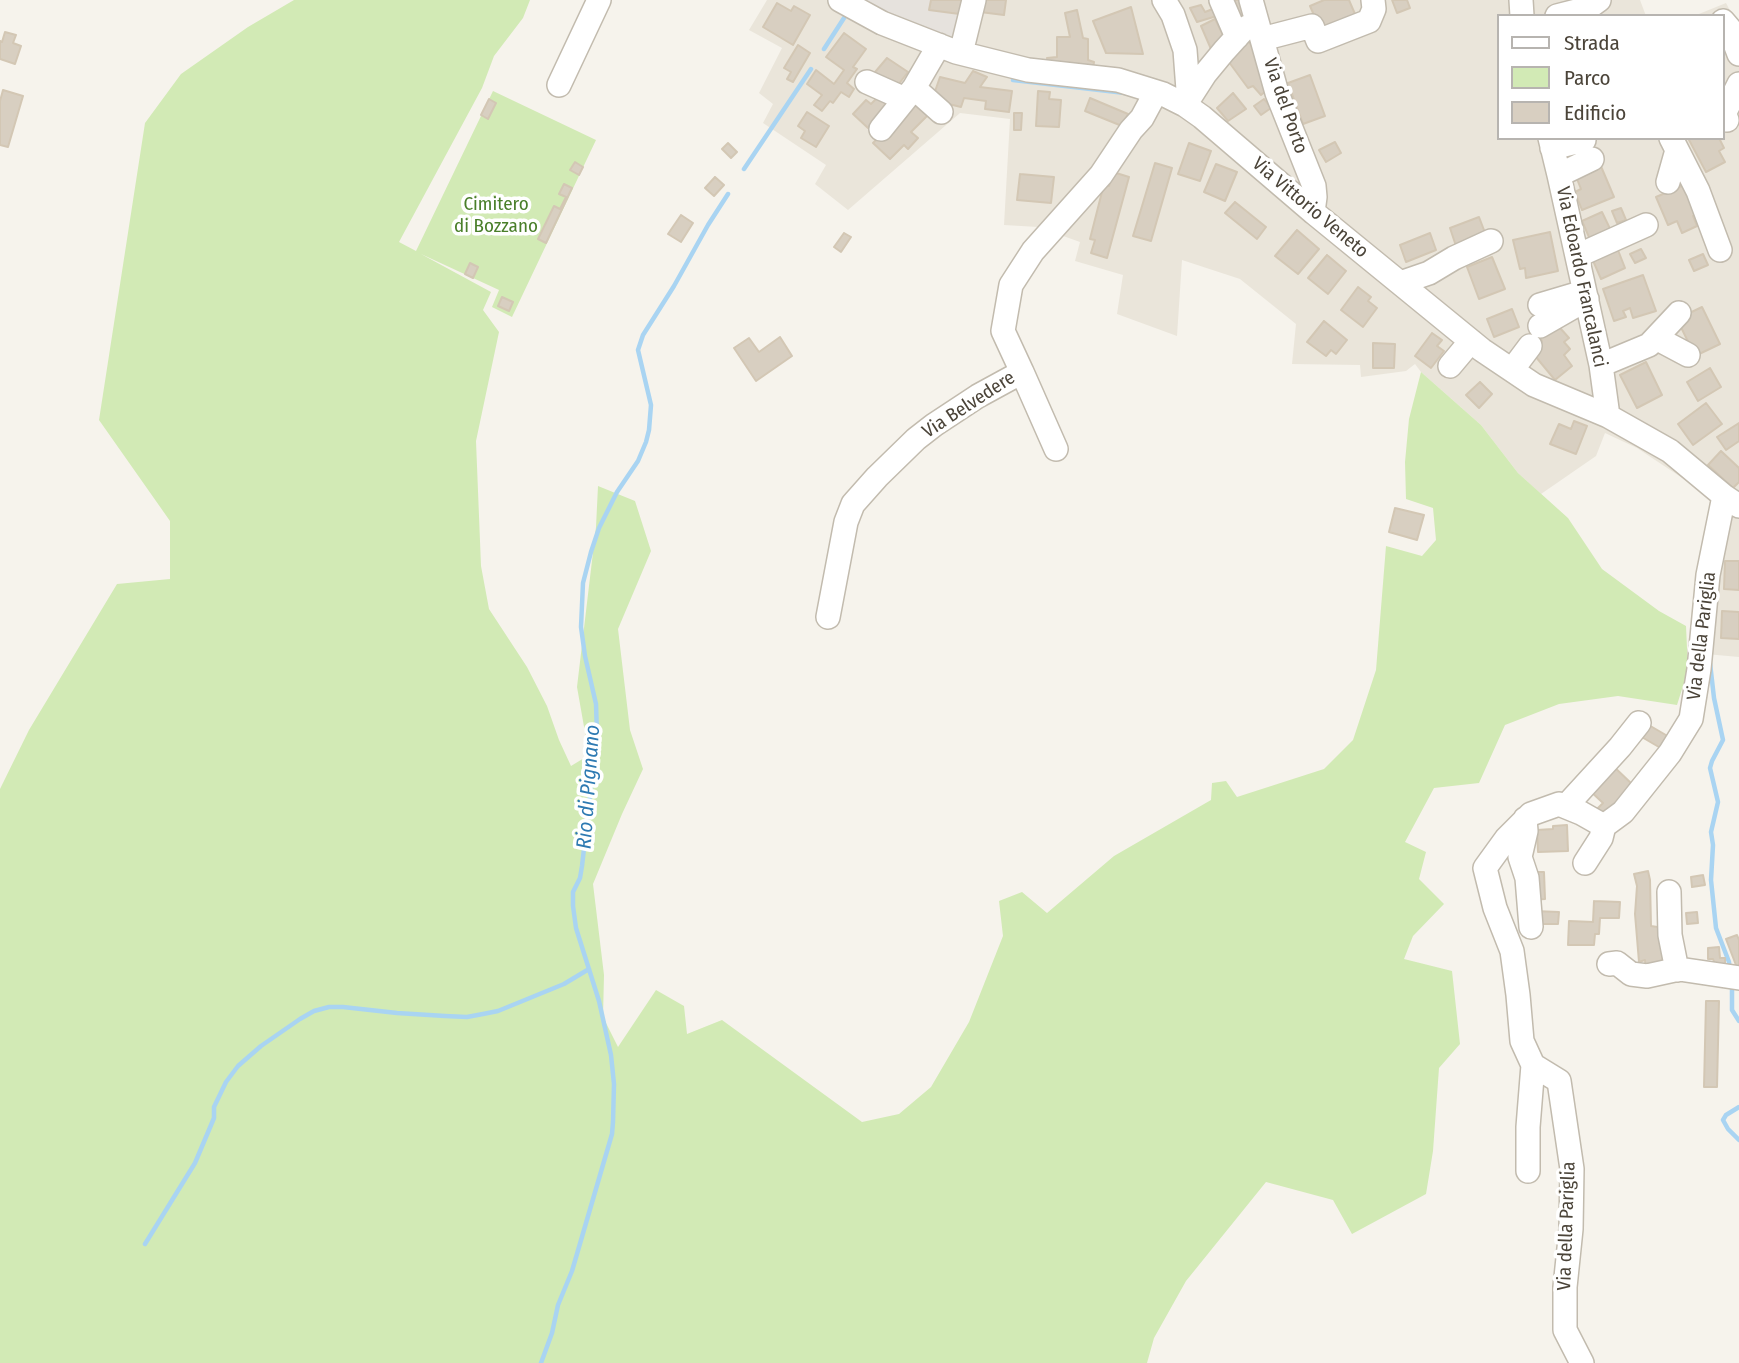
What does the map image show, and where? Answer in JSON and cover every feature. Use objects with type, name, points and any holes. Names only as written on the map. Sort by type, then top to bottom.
[{"type":"street","points":[[559,85],[599,0]]},
{"type":"street","name":"Via Vittorio Veneto","points":[[840,0],[882,23],[971,55],[1028,70],[1118,80],[1185,105],[1400,283],[1463,351],[1512,370],[1534,385],[1608,416],[1670,451],[1731,501]]},
{"type":"street","points":[[1164,0],[1173,15],[1185,50],[1188,89],[1185,105]]},
{"type":"street","points":[[1221,0],[1237,37]]},
{"type":"street","name":"Via del Porto","points":[[1251,0],[1277,93],[1314,186],[1313,212]]},
{"type":"street","points":[[1185,105],[1205,74],[1244,29],[1260,31],[1312,26],[1318,41],[1369,21],[1374,9],[1373,0]]},
{"type":"street","points":[[1565,14],[1588,8],[1599,0]]},
{"type":"street","points":[[971,55],[978,11]]},
{"type":"street","points":[[1725,24],[1739,54]]},
{"type":"street","points":[[881,129],[909,93],[939,45]]},
{"type":"street","points":[[867,82],[909,93],[941,112]]},
{"type":"street","points":[[1725,112],[1739,84]]},
{"type":"street","name":"Via Belvedere","points":[[828,617],[844,533],[853,504],[916,439],[978,396],[1022,372],[1003,331],[1011,285],[1033,251],[1101,175],[1142,118],[1156,92]]},
{"type":"street","points":[[1725,116],[1727,120]]},
{"type":"street","points":[[1551,143],[1588,150],[1559,175]]},
{"type":"street","name":"Via Edoardo Francalanci","points":[[1551,143],[1601,365],[1608,416]]},
{"type":"street","points":[[1668,182],[1674,144]]},
{"type":"street","points":[[1674,144],[1698,191],[1720,250]]},
{"type":"street","points":[[1577,256],[1646,225]]},
{"type":"street","points":[[1400,283],[1429,272],[1491,241]]},
{"type":"street","points":[[1512,370],[1537,326],[1586,296]]},
{"type":"street","points":[[1601,365],[1649,345],[1679,313]]},
{"type":"street","points":[[1656,338],[1688,355]]},
{"type":"street","points":[[1022,372],[1056,449]]},
{"type":"street","name":"Via della Pariglia","points":[[1604,826],[1623,812],[1670,753],[1691,719],[1708,575],[1731,501]]},
{"type":"street","points":[[1566,806],[1639,723]]},
{"type":"street","points":[[1528,1171],[1533,1065],[1522,1041],[1512,951],[1495,908],[1485,868],[1525,819],[1559,803],[1604,826],[1601,838],[1585,863]]},
{"type":"street","points":[[1525,819],[1526,831],[1520,857],[1527,878],[1531,928]]},
{"type":"street","points":[[1674,893],[1670,935],[1677,970]]},
{"type":"street","points":[[1609,964],[1617,963],[1631,974],[1647,976],[1677,970],[1733,977]]},
{"type":"street","name":"Via della Pariglia","points":[[1533,1065],[1559,1081],[1566,1118],[1572,1181],[1565,1330],[1582,1363]]},
{"type":"shaded area","points":[[767,0],[1640,0],[1645,14],[1498,14],[1498,140],[1725,140],[1725,14],[1699,14],[1726,3],[1739,28],[1739,657],[1695,653],[1717,501],[1637,448],[1605,433],[1596,456],[1541,494],[1518,473],[1481,425],[1415,364],[1406,371],[1361,377],[1360,365],[1292,364],[1296,324],[1240,279],[1182,260],[1177,336],[1117,314],[1123,275],[1075,261],[1080,242],[1038,227],[1004,225],[1010,119],[960,113],[848,210],[815,184],[826,165],[763,123],[773,104],[759,93],[782,48],[749,30]]},
{"type":"shaded area","points":[[840,0],[980,0],[972,55]]},
{"type":"green space","name":"Cimitero di Bozzano","points":[[294,0],[530,0],[523,18],[494,56],[482,88],[399,242],[416,251],[493,91],[596,140],[512,317],[492,307],[499,290],[421,254],[491,292],[483,310],[499,332],[476,441],[481,566],[489,609],[527,667],[547,706],[571,766],[589,755],[577,687],[596,527],[598,486],[635,501],[651,551],[618,629],[630,730],[643,769],[593,884],[604,975],[603,1017],[618,1047],[656,990],[684,1006],[687,1034],[722,1020],[862,1122],[899,1114],[931,1087],[969,1022],[1003,936],[999,901],[1022,892],[1047,913],[1114,856],[1211,800],[1212,783],[1226,781],[1237,797],[1324,769],[1353,740],[1376,670],[1386,546],[1422,556],[1436,540],[1433,508],[1406,499],[1405,462],[1409,419],[1421,372],[1481,425],[1518,473],[1568,518],[1602,569],[1659,611],[1686,626],[1688,670],[1677,705],[1618,696],[1559,704],[1505,725],[1479,783],[1434,788],[1405,842],[1426,852],[1419,879],[1444,904],[1413,936],[1404,959],[1452,971],[1460,1044],[1439,1068],[1433,1151],[1426,1194],[1352,1234],[1333,1200],[1266,1182],[1186,1281],[1154,1338],[1147,1363],[0,1363],[0,789],[29,730],[117,584],[170,579],[170,521],[99,420],[145,123],[181,74],[248,27]]},
{"type":"building","points":[[931,0],[969,0],[967,15],[929,10]]},
{"type":"building","points":[[982,0],[1006,0],[1004,15],[980,12]]},
{"type":"building","points":[[1229,0],[1247,0],[1253,20],[1237,25]]},
{"type":"building","points":[[1324,0],[1349,0],[1358,21],[1323,36],[1310,6]]},
{"type":"building","points":[[1392,0],[1407,0],[1410,8],[1397,13]]},
{"type":"building","points":[[777,3],[791,11],[794,6],[810,15],[793,45],[763,27]]},
{"type":"building","points":[[1201,5],[1205,12],[1218,7],[1220,15],[1197,22],[1190,8]]},
{"type":"building","points":[[1131,7],[1143,54],[1106,53],[1093,21]]},
{"type":"building","points":[[1077,10],[1083,38],[1088,39],[1088,60],[1094,62],[1093,68],[1048,66],[1047,58],[1057,57],[1057,37],[1070,37],[1065,13]]},
{"type":"building","points":[[1215,19],[1226,41],[1211,49],[1201,26]]},
{"type":"building","points":[[5,32],[16,35],[13,43],[21,46],[15,64],[0,59],[0,41],[2,42]]},
{"type":"building","points":[[844,33],[866,49],[853,67],[857,69],[847,83],[854,89],[849,97],[841,92],[833,103],[830,101],[822,111],[814,105],[822,95],[807,84],[816,70],[834,84],[844,70],[826,57]]},
{"type":"building","points":[[1248,40],[1268,73],[1267,90],[1261,95],[1253,86],[1248,88],[1226,58]]},
{"type":"building","points":[[798,45],[810,53],[793,82],[787,79],[791,72],[784,68]]},
{"type":"building","points":[[887,58],[908,72],[895,89],[870,78]]},
{"type":"building","points":[[973,71],[987,77],[980,87],[1012,91],[1009,112],[985,109],[986,101],[964,98],[961,107],[932,100],[940,77],[965,83]]},
{"type":"building","points":[[1310,75],[1325,116],[1303,124],[1288,83]]},
{"type":"building","points":[[3,90],[23,96],[8,147],[0,145],[0,101]]},
{"type":"building","points":[[1038,91],[1050,92],[1049,99],[1061,100],[1059,127],[1036,126]]},
{"type":"building","points":[[1233,93],[1246,109],[1228,121],[1217,108]]},
{"type":"building","points":[[880,95],[890,105],[868,128],[853,114],[866,100],[871,104]]},
{"type":"building","points":[[1090,98],[1128,114],[1122,126],[1085,111]]},
{"type":"building","points":[[489,99],[496,103],[488,119],[481,115]]},
{"type":"building","points":[[916,99],[930,113],[911,132],[918,138],[908,149],[904,145],[890,159],[873,143]]},
{"type":"building","points":[[1264,99],[1271,108],[1261,115],[1254,106]]},
{"type":"building","points":[[807,112],[829,126],[816,147],[801,138],[805,131],[798,126]]},
{"type":"building","points":[[1014,113],[1022,113],[1021,130],[1014,130]]},
{"type":"building","points":[[1689,140],[1720,140],[1724,148],[1719,151],[1725,162],[1706,172]]},
{"type":"building","points":[[1335,142],[1341,153],[1326,162],[1319,150]]},
{"type":"building","points":[[728,143],[737,152],[731,158],[722,149]]},
{"type":"building","points":[[1189,143],[1211,151],[1200,181],[1178,174]]},
{"type":"building","points":[[575,162],[583,167],[579,175],[570,170]]},
{"type":"building","points":[[1155,163],[1172,168],[1151,241],[1133,236]]},
{"type":"building","points":[[1216,164],[1237,172],[1225,201],[1204,192]]},
{"type":"building","points":[[1600,164],[1614,197],[1582,210],[1575,192],[1581,189],[1575,174]]},
{"type":"building","points":[[1113,172],[1129,177],[1107,258],[1091,253],[1095,240],[1090,239],[1104,184],[1109,186]]},
{"type":"building","points":[[1020,174],[1054,177],[1051,203],[1017,200]]},
{"type":"building","points":[[715,177],[724,185],[714,196],[705,188]]},
{"type":"building","points":[[1691,182],[1699,214],[1693,216],[1697,226],[1682,233],[1677,221],[1668,225],[1656,197]]},
{"type":"building","points":[[564,184],[572,188],[546,243],[538,239],[554,206],[560,209],[566,197],[559,194]]},
{"type":"building","points":[[1235,202],[1266,227],[1257,239],[1225,213]]},
{"type":"building","points":[[1621,208],[1626,220],[1617,223],[1612,211]]},
{"type":"building","points":[[1602,212],[1613,235],[1592,244],[1582,221]]},
{"type":"building","points":[[681,215],[693,223],[681,242],[668,234]]},
{"type":"building","points":[[1479,217],[1487,238],[1457,249],[1450,228]]},
{"type":"building","points":[[1297,230],[1319,249],[1298,274],[1275,256]]},
{"type":"building","points":[[1550,232],[1558,271],[1526,278],[1525,268],[1520,269],[1513,240]]},
{"type":"building","points":[[844,233],[851,237],[841,252],[834,247]]},
{"type":"building","points":[[1430,233],[1436,250],[1406,262],[1400,245]]},
{"type":"building","points":[[1616,245],[1625,268],[1601,279],[1591,256]]},
{"type":"building","points":[[1641,249],[1646,258],[1635,263],[1630,254]]},
{"type":"building","points":[[1703,254],[1708,265],[1694,271],[1689,260]]},
{"type":"building","points":[[1327,255],[1346,271],[1328,294],[1308,278]]},
{"type":"building","points":[[1492,257],[1505,289],[1479,299],[1467,267]]},
{"type":"building","points":[[470,263],[478,267],[473,278],[465,274]]},
{"type":"building","points":[[1643,275],[1656,311],[1633,318],[1630,308],[1623,311],[1626,317],[1614,321],[1603,289]]},
{"type":"building","points":[[1358,287],[1371,297],[1368,301],[1377,308],[1363,327],[1341,310]]},
{"type":"building","points":[[502,297],[513,302],[509,311],[498,306]]},
{"type":"building","points":[[1702,307],[1720,344],[1695,356],[1677,319]]},
{"type":"building","points":[[1512,309],[1519,327],[1494,337],[1487,319]]},
{"type":"building","points":[[1553,320],[1569,338],[1564,342],[1570,349],[1564,355],[1572,366],[1555,380],[1531,351],[1542,341],[1537,334]]},
{"type":"building","points":[[1324,321],[1347,340],[1336,354],[1331,350],[1326,356],[1307,342]]},
{"type":"building","points":[[1432,333],[1442,340],[1437,346],[1444,351],[1431,368],[1415,356]]},
{"type":"building","points":[[780,337],[792,356],[756,381],[734,348],[749,338],[759,352]]},
{"type":"building","points":[[1373,343],[1395,344],[1394,368],[1373,368]]},
{"type":"building","points":[[1646,362],[1662,395],[1637,408],[1620,375]]},
{"type":"building","points":[[1710,368],[1721,387],[1698,401],[1687,382]]},
{"type":"building","points":[[1480,382],[1492,394],[1479,408],[1466,395]]},
{"type":"building","points":[[1706,403],[1722,424],[1693,445],[1678,424]]},
{"type":"building","points":[[1574,421],[1587,426],[1576,454],[1550,444],[1559,424],[1571,429]]},
{"type":"building","points":[[1739,423],[1739,441],[1726,450],[1717,437]]},
{"type":"building","points":[[1721,451],[1739,468],[1739,482],[1733,488],[1708,465]]},
{"type":"building","points":[[1395,508],[1424,515],[1417,540],[1389,532]]},
{"type":"building","points":[[1725,561],[1739,561],[1739,590],[1724,589]]},
{"type":"building","points":[[1722,611],[1739,612],[1739,639],[1721,638]]},
{"type":"building","points":[[1647,724],[1671,738],[1664,750],[1640,736]]},
{"type":"building","points":[[1610,763],[1633,785],[1604,817],[1596,810],[1603,803],[1587,788]]},
{"type":"building","points":[[1567,825],[1568,851],[1538,852],[1537,830]]},
{"type":"building","points":[[1648,871],[1651,926],[1664,928],[1669,965],[1646,971],[1645,960],[1639,962],[1635,914],[1637,886],[1634,874]]},
{"type":"building","points":[[1530,872],[1544,872],[1545,899],[1531,900]]},
{"type":"building","points":[[1703,875],[1705,885],[1692,887],[1691,877]]},
{"type":"building","points":[[1594,901],[1620,902],[1619,918],[1600,918],[1599,934],[1595,934],[1594,945],[1568,945],[1569,921],[1593,922]]},
{"type":"building","points":[[1534,911],[1559,912],[1558,924],[1533,924]]},
{"type":"building","points":[[1697,912],[1698,923],[1687,924],[1686,913]]},
{"type":"building","points":[[1737,935],[1739,940],[1739,973],[1726,939]]},
{"type":"building","points":[[1719,947],[1720,958],[1725,958],[1725,968],[1716,967],[1713,959],[1708,959],[1708,948]]},
{"type":"building","points":[[1706,1001],[1719,1001],[1717,1087],[1704,1087]]},
{"type":"waterway","name":"Rio di Pignano","points":[[824,49],[844,18]]},
{"type":"waterway","name":"Rio di Pignano","points":[[744,169],[811,69]]},
{"type":"waterway","points":[[1013,80],[1125,93]]},
{"type":"waterway","name":"Rio di Pignano","points":[[541,1363],[552,1333],[558,1305],[572,1271],[612,1134],[613,1122],[614,1084],[611,1055],[599,1001],[576,928],[573,906],[573,892],[582,866],[597,735],[596,704],[581,627],[583,583],[599,528],[617,492],[638,461],[649,430],[651,405],[638,350],[643,335],[728,194]]},
{"type":"waterway","points":[[1710,663],[1723,740],[1710,768],[1718,802],[1711,832],[1711,880],[1716,928],[1730,970]]},
{"type":"waterway","points":[[145,1244],[195,1163],[214,1118],[214,1107],[226,1082],[238,1066],[261,1046],[300,1019],[329,1007],[467,1017],[498,1011],[564,984],[589,969]]},
{"type":"waterway","points":[[1732,983],[1732,1010],[1739,1021]]},
{"type":"waterway","points":[[1739,1107],[1723,1120],[1739,1140]]}]
